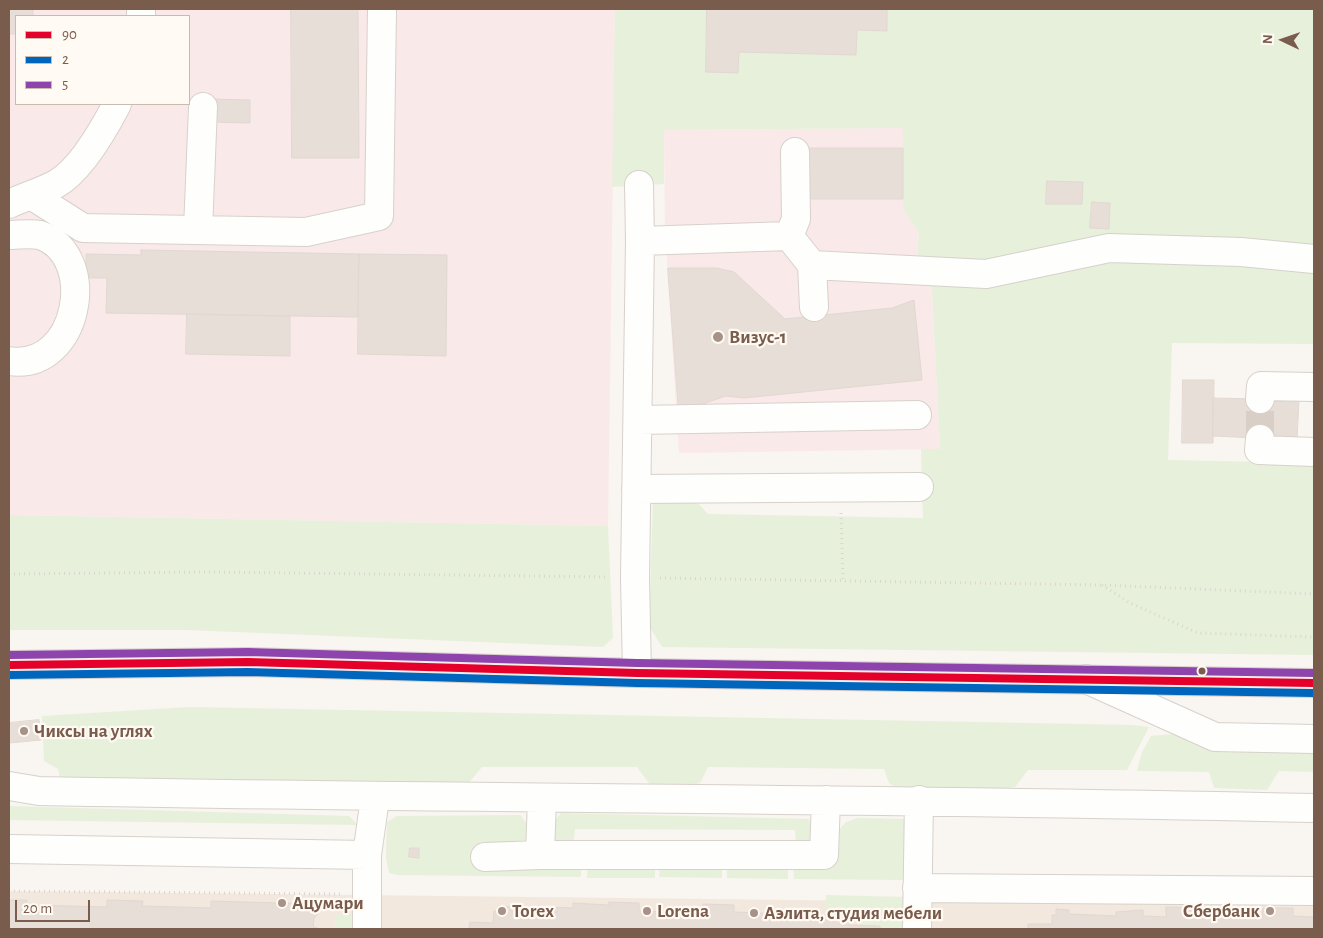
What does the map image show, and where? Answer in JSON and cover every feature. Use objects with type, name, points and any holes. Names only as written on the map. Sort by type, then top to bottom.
[{"type":"main road","points":[[9,665],[248,662],[637,673],[1314,683]]},
{"type":"lane","points":[[20,199],[83,228],[306,232],[379,216],[382,9]]},
{"type":"lane","points":[[20,199],[57,184],[78,164],[105,127],[116,105]]},
{"type":"lane","points":[[198,230],[203,107]]},
{"type":"lane","points":[[789,236],[796,219],[795,152]]},
{"type":"lane","points":[[637,673],[636,489],[640,241],[639,185]]},
{"type":"lane","points":[[9,235],[38,235],[53,242],[66,256],[72,270],[74,288],[73,309],[69,326],[61,340],[48,354],[28,363],[9,362]]},
{"type":"lane","points":[[640,241],[789,236]]},
{"type":"lane","points":[[789,236],[812,265],[814,306]]},
{"type":"lane","points":[[812,265],[986,274],[1109,248],[1241,252],[1314,259]]},
{"type":"lane","points":[[1260,399],[1261,386],[1314,387]]},
{"type":"lane","points":[[638,420],[917,415]]},
{"type":"lane","points":[[1260,439],[1259,450],[1314,452]]},
{"type":"lane","points":[[636,489],[919,487]]},
{"type":"lane","points":[[1086,680],[1215,737],[1314,739]]},
{"type":"lane","points":[[9,786],[39,791],[375,798],[919,800],[1314,808]]},
{"type":"lane","points":[[367,929],[367,855],[375,798]]},
{"type":"lane","points":[[540,855],[542,798]]},
{"type":"lane","points":[[485,857],[540,855],[824,855],[826,800]]},
{"type":"lane","points":[[917,929],[919,800]]},
{"type":"lane","points":[[9,849],[367,855]]},
{"type":"lane","points":[[918,888],[1314,891]]},
{"type":"path","points":[[841,487],[843,580]]},
{"type":"path","points":[[1102,585],[1130,603],[1198,633],[1314,637]]},
{"type":"path","points":[[9,891],[366,894]]},
{"type":"shaded area","points":[[33,9],[615,9],[608,526],[9,515],[9,34],[15,34],[15,105],[190,105],[190,15],[33,15]]},
{"type":"shaded area","points":[[903,128],[903,209],[919,233],[917,258],[932,290],[940,449],[679,453],[665,229],[664,130]]},
{"type":"shaded area","points":[[9,891],[1314,906],[1314,929],[9,929]]},
{"type":"green space","points":[[615,9],[1314,9],[1314,344],[1172,343],[1168,460],[1314,463],[1314,655],[662,647],[649,626],[653,499],[693,498],[708,514],[923,518],[921,449],[940,449],[932,290],[917,258],[919,233],[903,209],[903,128],[664,130],[664,184],[612,187]]},
{"type":"green space","points":[[9,515],[608,526],[613,638],[603,647],[187,630],[9,630]]},
{"type":"green space","points":[[189,707],[1132,725],[1149,727],[1127,770],[1028,770],[1015,787],[995,790],[899,789],[889,783],[884,769],[708,767],[700,783],[689,786],[651,786],[637,767],[482,767],[467,785],[60,779],[58,769],[44,761],[42,716]]},
{"type":"green space","points":[[1174,734],[1211,750],[1314,752],[1314,772],[1279,771],[1267,790],[1214,788],[1209,772],[1137,771],[1142,752],[1151,736]]},
{"type":"green space","points":[[9,806],[349,816],[358,825],[9,820]]},
{"type":"green space","points":[[561,813],[809,819],[815,833],[812,843],[796,847],[795,830],[575,829],[573,848],[561,849],[552,831],[554,823]]},
{"type":"green space","points":[[520,815],[530,827],[529,839],[512,849],[581,864],[581,877],[398,875],[389,873],[386,858],[387,822],[397,816]]},
{"type":"green space","points":[[858,818],[905,819],[905,880],[794,879],[793,866],[835,866],[835,834],[846,822]]},
{"type":"green space","points":[[655,863],[655,878],[587,878],[588,864]]},
{"type":"green space","points":[[660,863],[722,864],[722,878],[659,877]]},
{"type":"green space","points":[[727,864],[788,866],[788,879],[727,878]]},
{"type":"green space","points":[[826,895],[905,897],[905,929],[860,927],[856,914],[826,911]]},
{"type":"green space","points":[[353,914],[353,929],[335,929],[335,915]]},
{"type":"building","points":[[9,9],[33,9],[33,15],[15,15],[15,34],[9,34]]},
{"type":"building","points":[[291,9],[358,9],[359,158],[292,158]]},
{"type":"building","points":[[707,9],[887,9],[887,31],[857,30],[856,55],[739,52],[738,73],[706,72]]},
{"type":"building","points":[[209,99],[250,100],[250,123],[208,122]]},
{"type":"building","points":[[805,148],[903,148],[903,199],[804,199]]},
{"type":"building","points":[[1047,181],[1083,182],[1082,204],[1046,204]]},
{"type":"building","points":[[1092,202],[1110,203],[1109,229],[1090,228]]},
{"type":"building","points":[[141,250],[359,254],[358,317],[106,313],[107,278],[86,278],[86,254],[141,255]]},
{"type":"building","points":[[359,254],[447,255],[446,356],[358,354]]},
{"type":"building","points":[[668,268],[717,268],[734,272],[785,319],[892,308],[914,300],[922,380],[744,398],[726,396],[679,412]]},
{"type":"building","points":[[187,314],[290,316],[290,356],[186,354]]},
{"type":"building","points":[[1183,380],[1214,380],[1213,443],[1182,443]]},
{"type":"building","points":[[1213,398],[1299,400],[1297,440],[1213,436]]},
{"type":"building","name":"Чиксы на углях","points":[[39,720],[41,740],[9,743],[9,723]]},
{"type":"building","points":[[410,848],[419,848],[419,858],[409,857]]},
{"type":"building","points":[[9,900],[27,900],[27,905],[107,907],[107,900],[143,901],[142,906],[211,908],[211,901],[313,904],[318,908],[318,914],[314,918],[313,927],[320,929],[9,929]]},
{"type":"building","points":[[609,902],[639,903],[639,911],[703,913],[703,904],[734,905],[734,912],[832,916],[833,909],[846,910],[846,916],[849,916],[849,925],[880,926],[880,929],[469,929],[470,922],[493,923],[494,911],[497,911],[498,906],[511,907],[511,911],[548,913],[549,907],[573,908],[573,903],[609,905]]},
{"type":"building","points":[[1166,907],[1196,908],[1196,916],[1262,918],[1263,908],[1293,908],[1293,916],[1314,917],[1314,929],[1028,929],[1028,924],[1052,924],[1052,915],[1056,915],[1056,909],[1069,910],[1069,914],[1116,916],[1116,912],[1143,910],[1143,916],[1166,917]]},
{"type":"tunnel","points":[[1260,399],[1260,439]]},
{"type":"transit line","name":"5","points":[[9,655],[248,652],[637,663],[1314,673]]},
{"type":"transit line","name":"90","points":[[9,665],[248,662],[637,673],[1314,683]]},
{"type":"transit line","name":"2","points":[[9,675],[248,672],[637,683],[1314,693]]},
{"type":"place","name":"Визус-1","points":[[718,337]]},
{"type":"place","name":"Чиксы на углях","points":[[24,731]]},
{"type":"place","name":"Ацумари","points":[[282,903]]},
{"type":"place","name":"Torex","points":[[502,911]]},
{"type":"place","name":"Lorena","points":[[647,911]]},
{"type":"place","name":"Сбербанк","points":[[1270,911]]},
{"type":"place","name":"Аэлита, студия мебели","points":[[754,913]]}]
